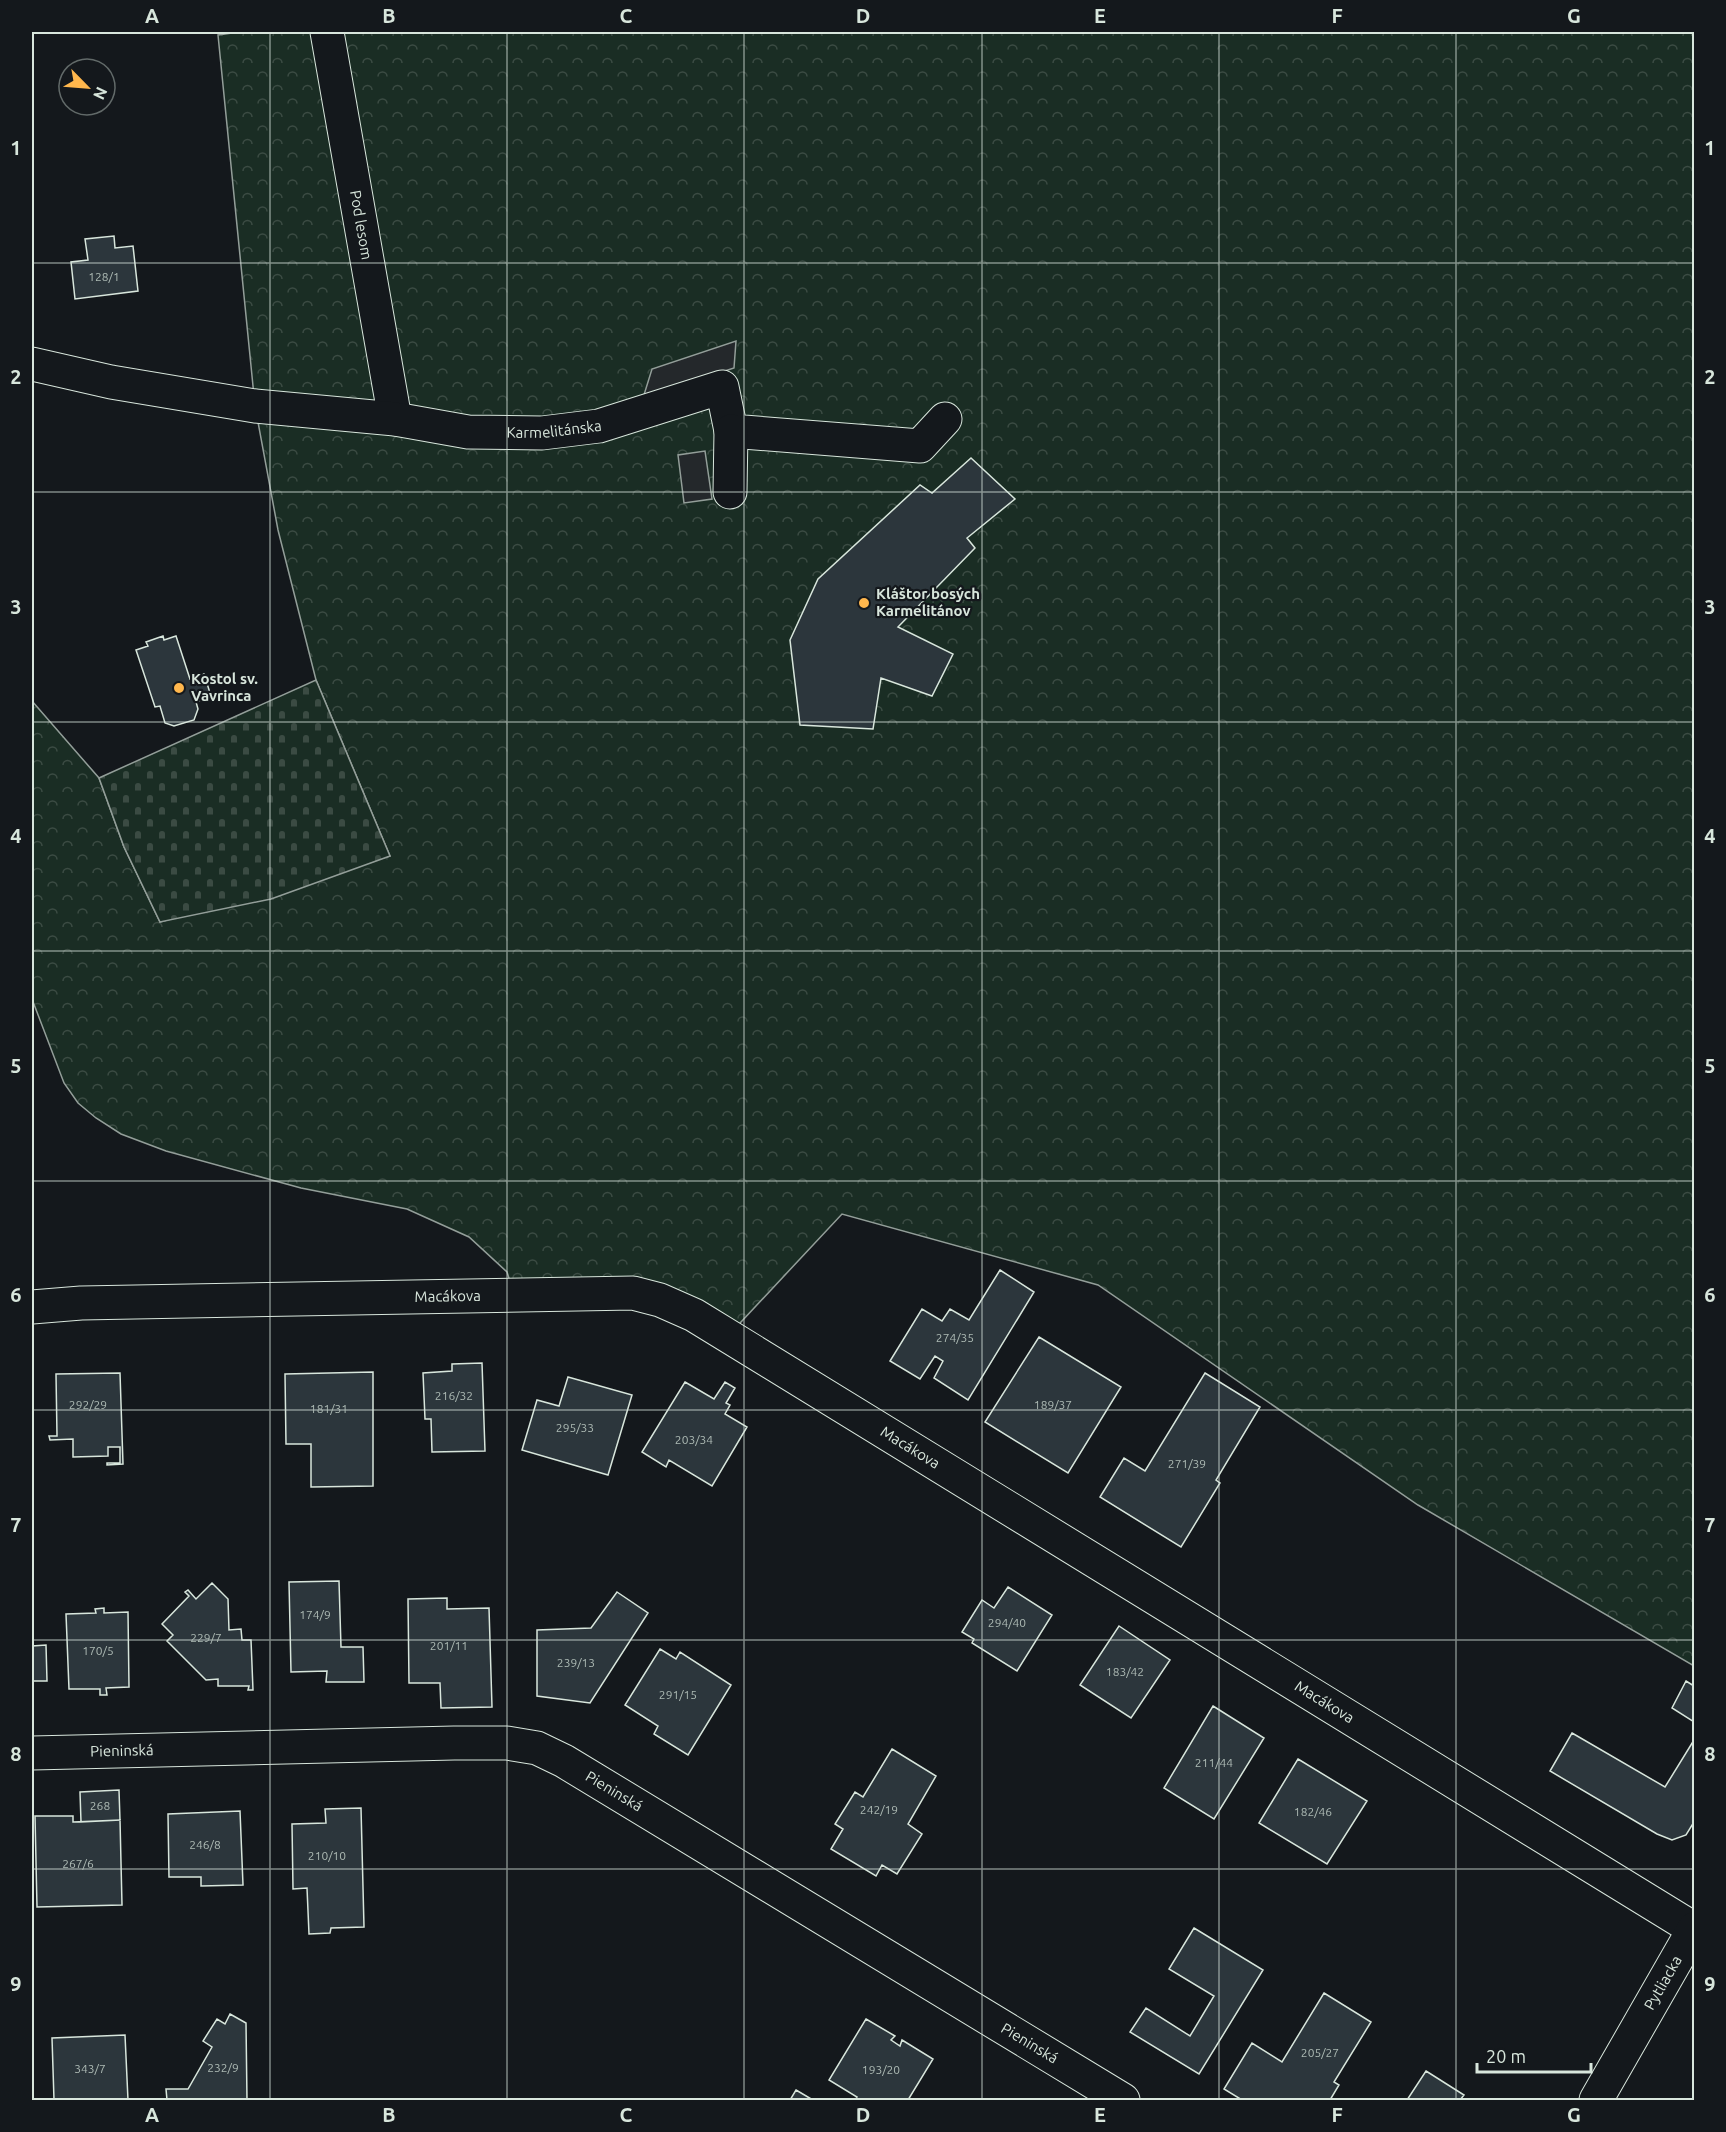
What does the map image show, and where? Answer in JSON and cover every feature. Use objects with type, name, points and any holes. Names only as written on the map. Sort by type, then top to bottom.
[{"type":"street","name":"Pod lesom","points":[[327,32],[395,419]]},
{"type":"street","name":"Karmelitánska","points":[[32,364],[111,382],[255,406],[395,419],[468,432],[542,433],[598,426],[722,387],[730,431]]},
{"type":"street","points":[[730,492],[730,431],[920,447],[945,419]]},
{"type":"street","name":"Macákova","points":[[32,1307],[150,1302],[538,1294],[633,1293],[660,1300],[694,1315],[1695,1929]]},
{"type":"street","name":"Pieninská","points":[[32,1753],[454,1743],[507,1743],[537,1748],[564,1761],[1123,2100]]},
{"type":"street","name":"Pytliacka","points":[[1596,2100],[1695,1929]]},
{"type":"green space","points":[[239,32],[1694,32],[1694,1666],[1418,1505],[1098,1285],[842,1214],[727,1337],[694,1315],[514,1294],[507,1272],[469,1237],[407,1209],[301,1188],[166,1151],[121,1134],[78,1103],[64,1083],[32,999],[32,701],[99,778],[124,847],[160,922],[390,856],[316,680],[278,530],[255,406],[218,35]]},
{"type":"green space","points":[[316,680],[390,856],[271,899],[160,922],[124,847],[99,778]]},
{"type":"shaded area","points":[[736,341],[734,368],[643,398],[652,369]]},
{"type":"shaded area","points":[[705,451],[712,499],[684,503],[678,455]]},
{"type":"building","points":[[114,236],[115,248],[133,246],[138,291],[75,299],[71,262],[88,260],[85,239]]},
{"type":"building","name":"Kláštor bosých Karmelitánov","points":[[971,458],[1015,499],[967,538],[975,548],[898,627],[953,654],[932,696],[881,678],[873,729],[800,725],[790,640],[818,579],[920,485],[932,493]]},
{"type":"building","name":"Kostol sv. Vavrinca","points":[[163,636],[164,640],[176,636],[190,679],[204,674],[211,696],[196,702],[198,709],[194,720],[174,726],[165,723],[160,706],[155,707],[136,650],[148,646],[146,642]]},
{"type":"building","points":[[1000,1270],[1034,1292],[968,1400],[934,1378],[943,1361],[935,1356],[920,1379],[890,1361],[922,1309],[942,1321],[950,1309],[969,1320]]},
{"type":"building","points":[[1039,1337],[1121,1387],[1068,1473],[985,1422]]},
{"type":"building","points":[[482,1363],[485,1451],[432,1452],[431,1419],[425,1419],[423,1373],[452,1371],[452,1364]]},
{"type":"building","points":[[373,1372],[373,1486],[311,1487],[311,1444],[286,1444],[285,1374]]},
{"type":"building","points":[[120,1373],[123,1464],[107,1465],[107,1463],[120,1463],[120,1447],[108,1447],[108,1456],[73,1457],[73,1439],[50,1440],[49,1436],[57,1436],[56,1374]]},
{"type":"building","points":[[1205,1373],[1260,1407],[1216,1480],[1220,1483],[1181,1547],[1100,1497],[1124,1458],[1145,1471]]},
{"type":"building","points":[[568,1377],[632,1395],[608,1475],[522,1450],[537,1400],[559,1406]]},
{"type":"building","points":[[685,1382],[714,1399],[725,1382],[735,1388],[726,1403],[730,1405],[725,1414],[747,1427],[712,1486],[669,1460],[666,1467],[642,1452]]},
{"type":"building","points":[[339,1581],[341,1647],[363,1647],[364,1682],[326,1682],[327,1671],[291,1672],[289,1582]]},
{"type":"building","points":[[212,1583],[228,1599],[229,1630],[241,1629],[242,1640],[251,1640],[253,1690],[248,1690],[249,1686],[218,1686],[218,1679],[206,1680],[167,1641],[173,1635],[162,1624],[189,1596],[185,1592],[188,1590],[196,1599]]},
{"type":"building","points":[[1008,1587],[1052,1615],[1017,1671],[972,1643],[974,1639],[962,1632],[982,1600],[994,1608]]},
{"type":"building","points":[[617,1592],[648,1613],[590,1703],[537,1696],[537,1630],[591,1628]]},
{"type":"building","points":[[447,1598],[447,1609],[489,1608],[492,1707],[441,1708],[440,1683],[409,1683],[408,1599]]},
{"type":"building","points":[[104,1608],[104,1613],[128,1612],[129,1687],[106,1688],[107,1695],[100,1695],[100,1689],[69,1689],[66,1614],[96,1613],[95,1609]]},
{"type":"building","points":[[1119,1626],[1170,1660],[1131,1718],[1080,1685]]},
{"type":"building","points":[[46,1645],[47,1681],[32,1681],[32,1646]]},
{"type":"building","points":[[660,1649],[676,1659],[680,1652],[731,1685],[688,1755],[654,1734],[658,1726],[625,1705]]},
{"type":"building","points":[[1686,1681],[1694,1686],[1694,1722],[1672,1708]]},
{"type":"building","points":[[1213,1706],[1264,1738],[1214,1819],[1164,1788]]},
{"type":"building","points":[[1572,1733],[1665,1787],[1694,1740],[1694,1822],[1686,1835],[1672,1840],[1657,1834],[1550,1771]]},
{"type":"building","points":[[892,1749],[936,1776],[908,1824],[922,1834],[897,1874],[882,1865],[876,1876],[831,1849],[843,1829],[835,1824],[855,1792],[863,1797]]},
{"type":"building","points":[[1298,1759],[1367,1801],[1327,1864],[1259,1823]]},
{"type":"building","points":[[119,1790],[120,1820],[81,1822],[80,1792]]},
{"type":"building","points":[[361,1808],[364,1927],[331,1928],[330,1933],[309,1934],[307,1888],[293,1889],[292,1824],[326,1823],[325,1809]]},
{"type":"building","points":[[240,1811],[243,1885],[201,1886],[201,1877],[169,1877],[168,1814]]},
{"type":"building","points":[[35,1816],[73,1816],[73,1822],[120,1820],[122,1905],[37,1907]]},
{"type":"building","points":[[1194,1928],[1263,1970],[1199,2074],[1130,2032],[1146,2008],[1190,2036],[1214,1996],[1169,1969]]},
{"type":"building","points":[[1324,1993],[1371,2022],[1334,2082],[1339,2085],[1330,2100],[1242,2100],[1224,2089],[1252,2043],[1282,2062]]},
{"type":"building","points":[[230,2014],[246,2023],[247,2100],[167,2100],[166,2089],[188,2089],[212,2047],[203,2041],[217,2019],[225,2024]]},
{"type":"building","points":[[866,2019],[895,2036],[891,2040],[900,2046],[902,2040],[933,2059],[908,2100],[855,2100],[857,2097],[829,2080]]},
{"type":"building","points":[[125,2035],[128,2100],[54,2100],[52,2038]]},
{"type":"building","points":[[1426,2071],[1464,2095],[1460,2100],[1407,2100]]},
{"type":"building","points":[[796,2090],[813,2100],[790,2100]]},
{"type":"place","name":"Kláštor bosých Karmelitánov","points":[[864,603]]},
{"type":"place","name":"Kostol sv. Vavrinca","points":[[179,688]]}]
